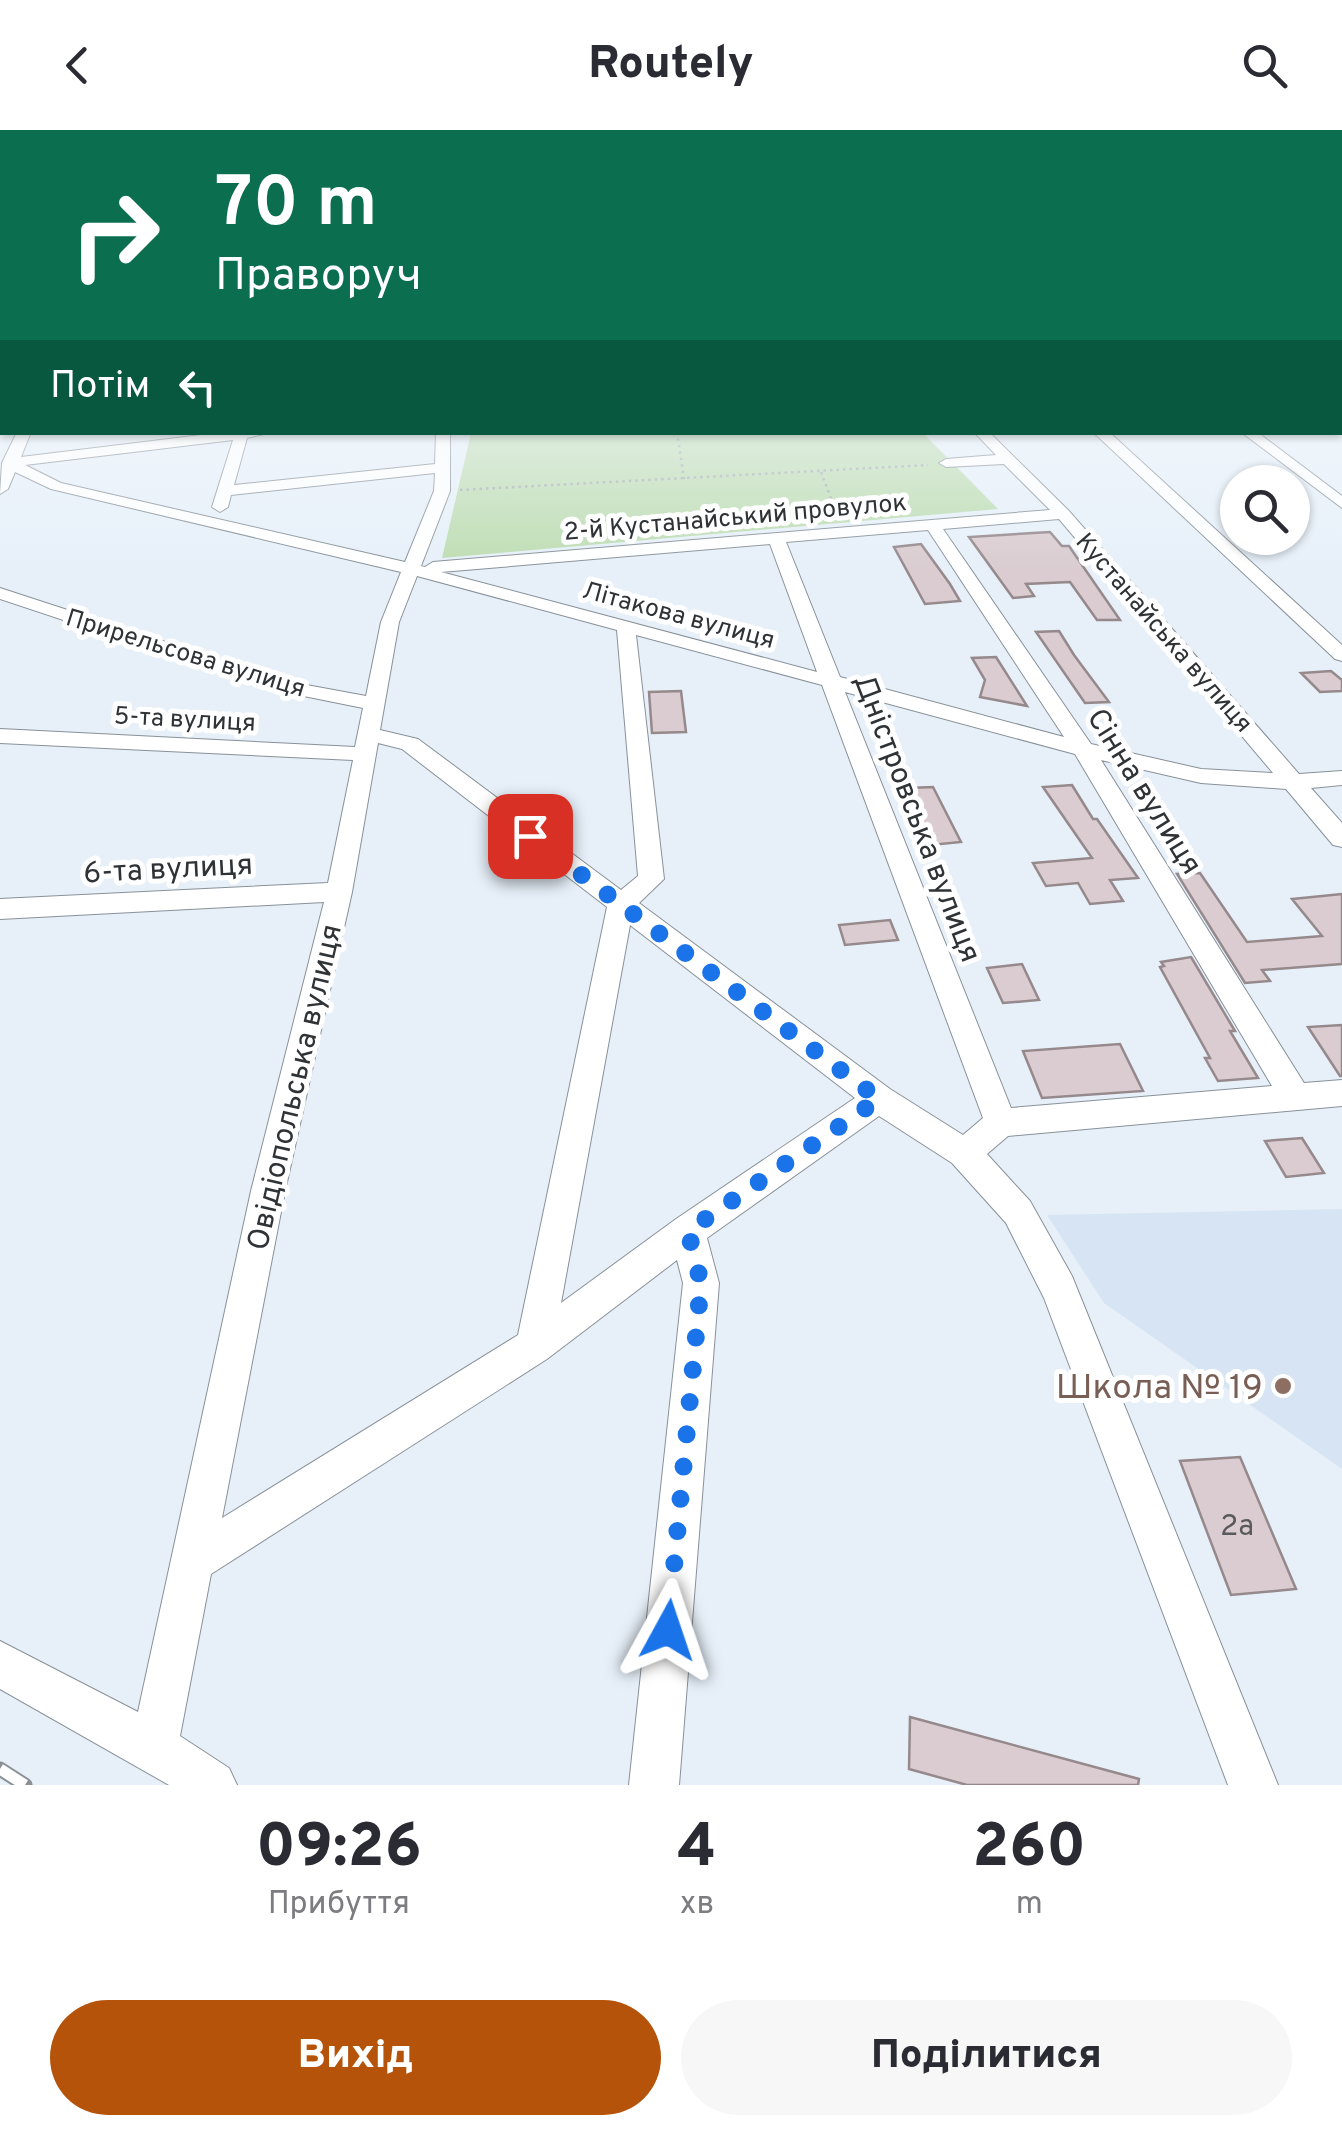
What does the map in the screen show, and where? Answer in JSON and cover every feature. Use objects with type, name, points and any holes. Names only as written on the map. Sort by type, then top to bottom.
[{"type":"street","points":[[0,488],[5,463],[22,435]]},
{"type":"street","points":[[5,463],[234,435]]},
{"type":"street","points":[[216,522],[242,435]]},
{"type":"street","name":"Овідіопольська вулиця","points":[[154,1747],[268,1191],[339,892],[390,622],[442,491],[443,435]]},
{"type":"street","name":"Кустанайська вулиця","points":[[985,435],[1063,514],[1342,839]]},
{"type":"street","points":[[1103,435],[1342,656]]},
{"type":"street","points":[[1252,435],[1342,503]]},
{"type":"street","points":[[946,463],[1008,459]]},
{"type":"street","name":"Літакова вулиця","points":[[5,463],[56,486],[412,569],[1083,750],[1201,776],[1294,782],[1342,778]]},
{"type":"street","points":[[225,491],[443,468]]},
{"type":"street","name":"2-й Кустанайський провулок","points":[[412,569],[1063,514]]},
{"type":"street","name":"Сінна вулиця","points":[[932,524],[1083,750],[1295,1096]]},
{"type":"street","name":"Дністровська вулиця","points":[[775,536],[1001,1123]]},
{"type":"street","name":"Прирельсова вулиця","points":[[0,593],[280,686],[370,731],[410,744],[879,1099],[964,1153],[1018,1212],[1058,1289],[1253,1785]]},
{"type":"street","points":[[534,1346],[621,904],[651,879],[626,628]]},
{"type":"street","name":"5-та вулиця","points":[[0,736],[370,731]]},
{"type":"street","name":"6-та вулиця","points":[[0,909],[339,892]]},
{"type":"street","points":[[964,1153],[1001,1123],[1342,1094]]},
{"type":"street","points":[[192,1561],[534,1346],[688,1231],[879,1099]]},
{"type":"street","points":[[654,1785],[701,1283],[688,1231]]},
{"type":"street","points":[[0,1664],[154,1747],[212,1785]]},
{"type":"path","points":[[677,435],[684,479]]},
{"type":"path","points":[[442,491],[946,463]]},
{"type":"path","points":[[820,472],[839,520]]},
{"type":"shaded area","name":"Школа № 19","points":[[1342,1209],[1342,1469],[1104,1303],[1047,1215]]},
{"type":"green space","points":[[471,435],[925,435],[998,509],[442,558]]},
{"type":"building","points":[[1050,532],[1062,546],[1069,546],[1120,620],[1097,620],[1070,582],[1026,584],[1034,596],[1013,598],[969,537]]},
{"type":"building","points":[[921,544],[960,601],[925,604],[894,547]]},
{"type":"building","points":[[1059,631],[1109,702],[1085,703],[1036,632]]},
{"type":"building","points":[[996,657],[1027,706],[980,697],[985,680],[972,658]]},
{"type":"building","points":[[1331,671],[1342,680],[1342,691],[1320,692],[1301,673]]},
{"type":"building","points":[[681,691],[686,732],[652,733],[649,692]]},
{"type":"building","points":[[1072,785],[1138,878],[1110,880],[1123,901],[1090,904],[1078,883],[1046,886],[1033,863],[1092,858],[1043,787]]},
{"type":"building","points":[[933,787],[961,842],[931,845],[909,788]]},
{"type":"building","points":[[1200,873],[1247,942],[1322,936],[1292,899],[1342,894],[1342,964],[1262,970],[1270,981],[1245,983],[1177,874]]},
{"type":"building","points":[[890,920],[898,940],[845,945],[839,925]]},
{"type":"building","points":[[1191,957],[1258,1078],[1218,1081],[1205,1058],[1210,1058],[1160,967],[1164,966],[1161,962]]},
{"type":"building","points":[[1022,964],[1039,1000],[1003,1003],[987,968]]},
{"type":"building","points":[[1342,1025],[1342,1076],[1340,1076],[1308,1027]]},
{"type":"building","points":[[1120,1044],[1143,1091],[1042,1098],[1023,1051]]},
{"type":"building","points":[[1302,1138],[1324,1173],[1286,1177],[1265,1141]]},
{"type":"building","points":[[1240,1457],[1296,1589],[1231,1595],[1180,1461]]},
{"type":"building","points":[[910,1717],[1139,1779],[1138,1785],[967,1785],[909,1769]]},
{"type":"railway","points":[[0,1769],[25,1785]]},
{"type":"place","name":"Школа № 19","points":[[1283,1386]]},
{"type":"route","points":[[530,836],[879,1099],[688,1231],[701,1283],[668,1630]]}]
